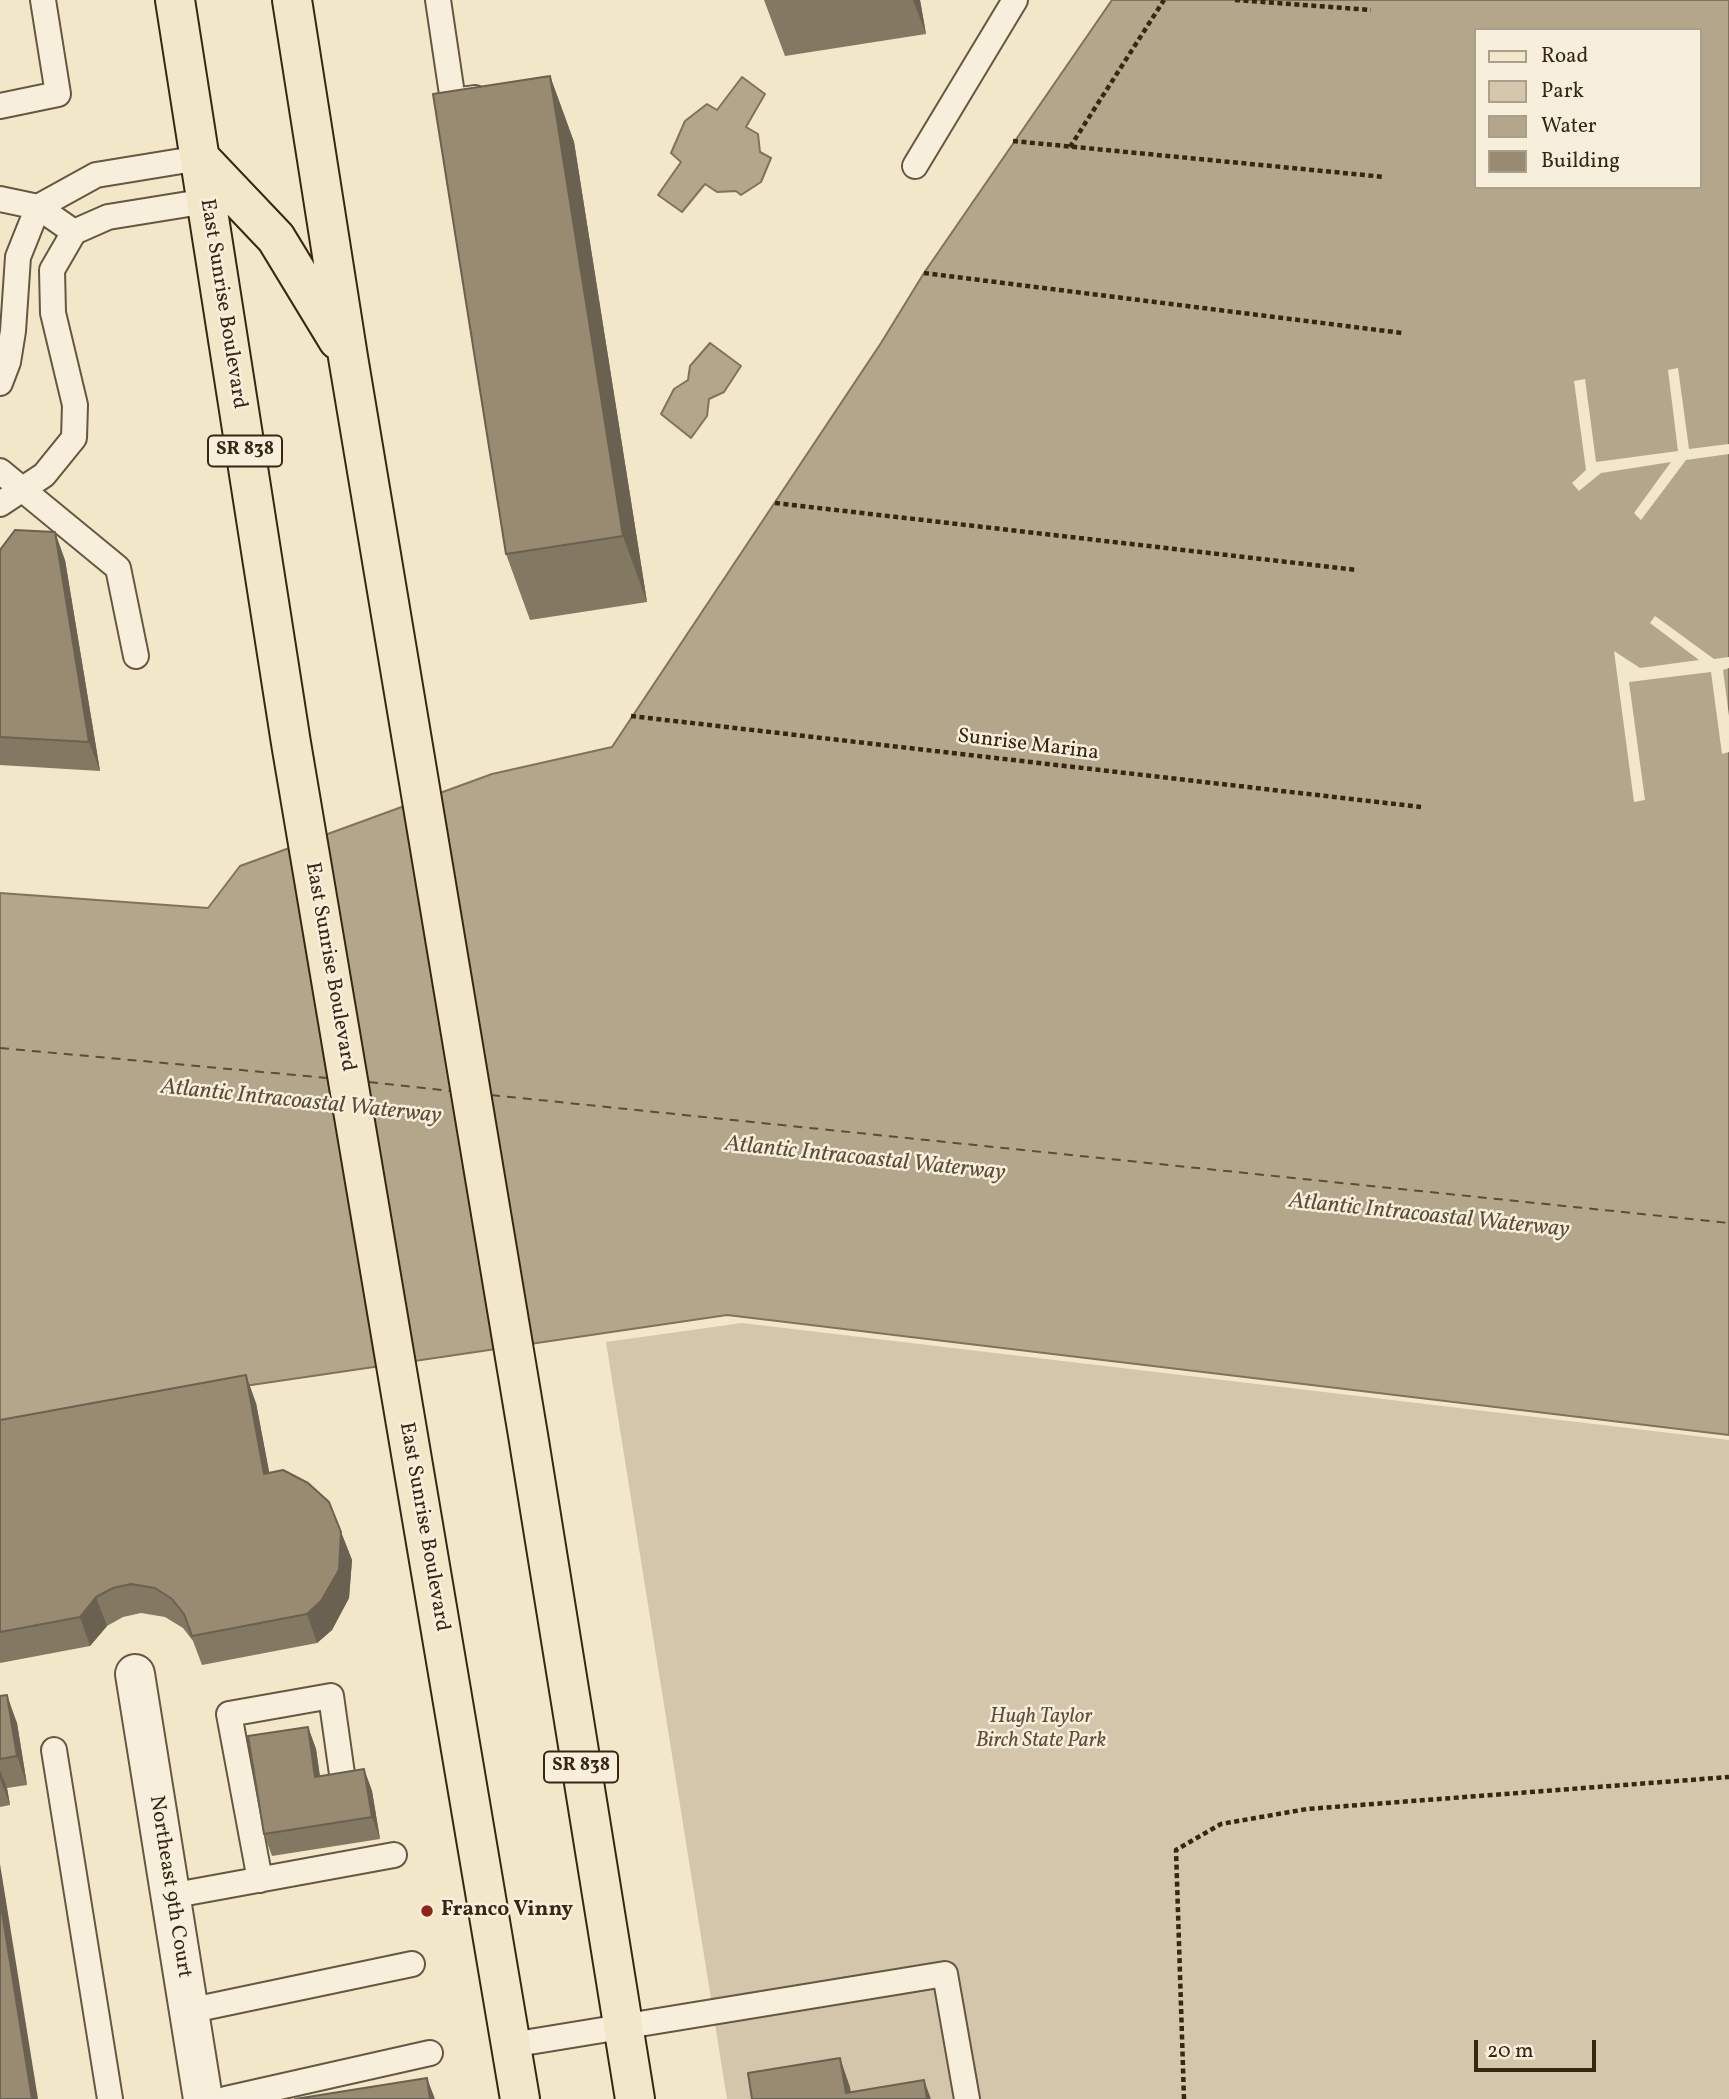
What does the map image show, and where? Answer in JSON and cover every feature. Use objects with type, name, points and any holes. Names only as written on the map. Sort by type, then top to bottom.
[{"type":"main road","name":"East Sunrise Boulevard","points":[[175,0],[291,743],[520,2099]]},
{"type":"main road","name":"SR 838","points":[[292,0],[348,357],[528,1435],[635,2099]]},
{"type":"main road","points":[[200,158],[276,238],[348,357]]},
{"type":"street","name":"Northeast 9th Court","points":[[135,1674],[203,2099]]},
{"type":"lane","points":[[0,106],[58,94],[43,0]]},
{"type":"lane","points":[[438,0],[453,101],[489,95]]},
{"type":"lane","points":[[915,166],[1015,0]]},
{"type":"lane","points":[[3,368],[13,331],[18,257],[38,206],[96,176],[200,158]]},
{"type":"lane","points":[[0,199],[38,206],[74,232]]},
{"type":"lane","points":[[0,505],[44,475],[74,438],[75,405],[53,313],[52,270],[74,232],[108,216],[206,201]]},
{"type":"lane","points":[[0,471],[118,568],[136,656]]},
{"type":"lane","points":[[260,1880],[229,1714],[331,1696],[342,1774]]},
{"type":"lane","points":[[54,1750],[110,2099]]},
{"type":"lane","points":[[170,1896],[394,1855]]},
{"type":"lane","points":[[188,2011],[412,1964]]},
{"type":"lane","points":[[511,2045],[945,1974],[967,2099]]},
{"type":"lane","points":[[226,2099],[430,2053]]},
{"type":"path","points":[[1070,147],[1164,0]]},
{"type":"path","points":[[1235,0],[1371,10]]},
{"type":"path","points":[[1013,141],[1385,177]]},
{"type":"path","points":[[924,273],[1402,333]]},
{"type":"path","points":[[775,502],[1357,570]]},
{"type":"path","name":"Sunrise Marina","points":[[631,716],[1421,807]]},
{"type":"path","points":[[1184,2099],[1176,1850],[1220,1824],[1307,1809],[1729,1777]]},
{"type":"green space","name":"Hugh Taylor Birch State Park","points":[[742,1323],[1729,1440],[1729,2099],[727,2099],[606,1342]]},
{"type":"water","name":"Atlantic Intracoastal Waterway","points":[[1112,0],[1729,0],[1729,1435],[727,1315],[0,1422],[0,893],[208,908],[240,866],[492,774],[612,747],[881,343],[924,273]]},
{"type":"water","points":[[742,77],[765,94],[746,127],[758,134],[760,152],[771,158],[761,182],[741,195],[736,191],[717,192],[705,184],[682,212],[658,195],[681,162],[671,153],[685,121],[707,104],[717,110]]},
{"type":"water","points":[[710,343],[741,366],[724,392],[709,399],[707,416],[691,438],[661,414],[674,389],[688,380],[690,366]]},
{"type":"pier","points":[[1678,368],[1689,449],[1729,444],[1729,454],[1686,460],[1641,520],[1634,513],[1671,462],[1601,473],[1579,491],[1572,483],[1586,470],[1574,381],[1585,379],[1596,462],[1678,451],[1668,370]]},
{"type":"pier","points":[[1655,616],[1714,659],[1729,657],[1729,668],[1723,670],[1729,716],[1729,752],[1722,754],[1711,672],[1629,682],[1645,800],[1634,802],[1614,651],[1640,668],[1699,660],[1650,623]]},
{"type":"building","points":[[550,76],[623,536],[506,554],[433,94]]},
{"type":"building","points":[[15,530],[55,532],[89,742],[0,737],[0,550]]},
{"type":"building","points":[[246,1375],[264,1474],[283,1470],[308,1483],[329,1502],[341,1532],[339,1570],[321,1601],[307,1614],[192,1636],[184,1614],[172,1599],[155,1588],[131,1584],[113,1588],[96,1597],[80,1617],[0,1632],[0,1420]]},
{"type":"building","points":[[7,1695],[17,1756],[0,1759],[0,1696]]},
{"type":"building","points":[[308,1727],[315,1777],[364,1769],[372,1817],[264,1834],[248,1736]]},
{"type":"building","points":[[0,1900],[32,2099],[0,2099]]},
{"type":"building","points":[[840,2058],[846,2093],[924,2080],[927,2099],[752,2099],[748,2073]]},
{"type":"building","points":[[427,2078],[430,2099],[295,2099]]},
{"type":"ferry route","points":[[0,1048],[328,1078]]},
{"type":"ferry route","points":[[369,1082],[450,1091]]},
{"type":"ferry route","points":[[491,1095],[1729,1223]]},
{"type":"place","name":"Franco Vinny","points":[[427,1911]]}]
